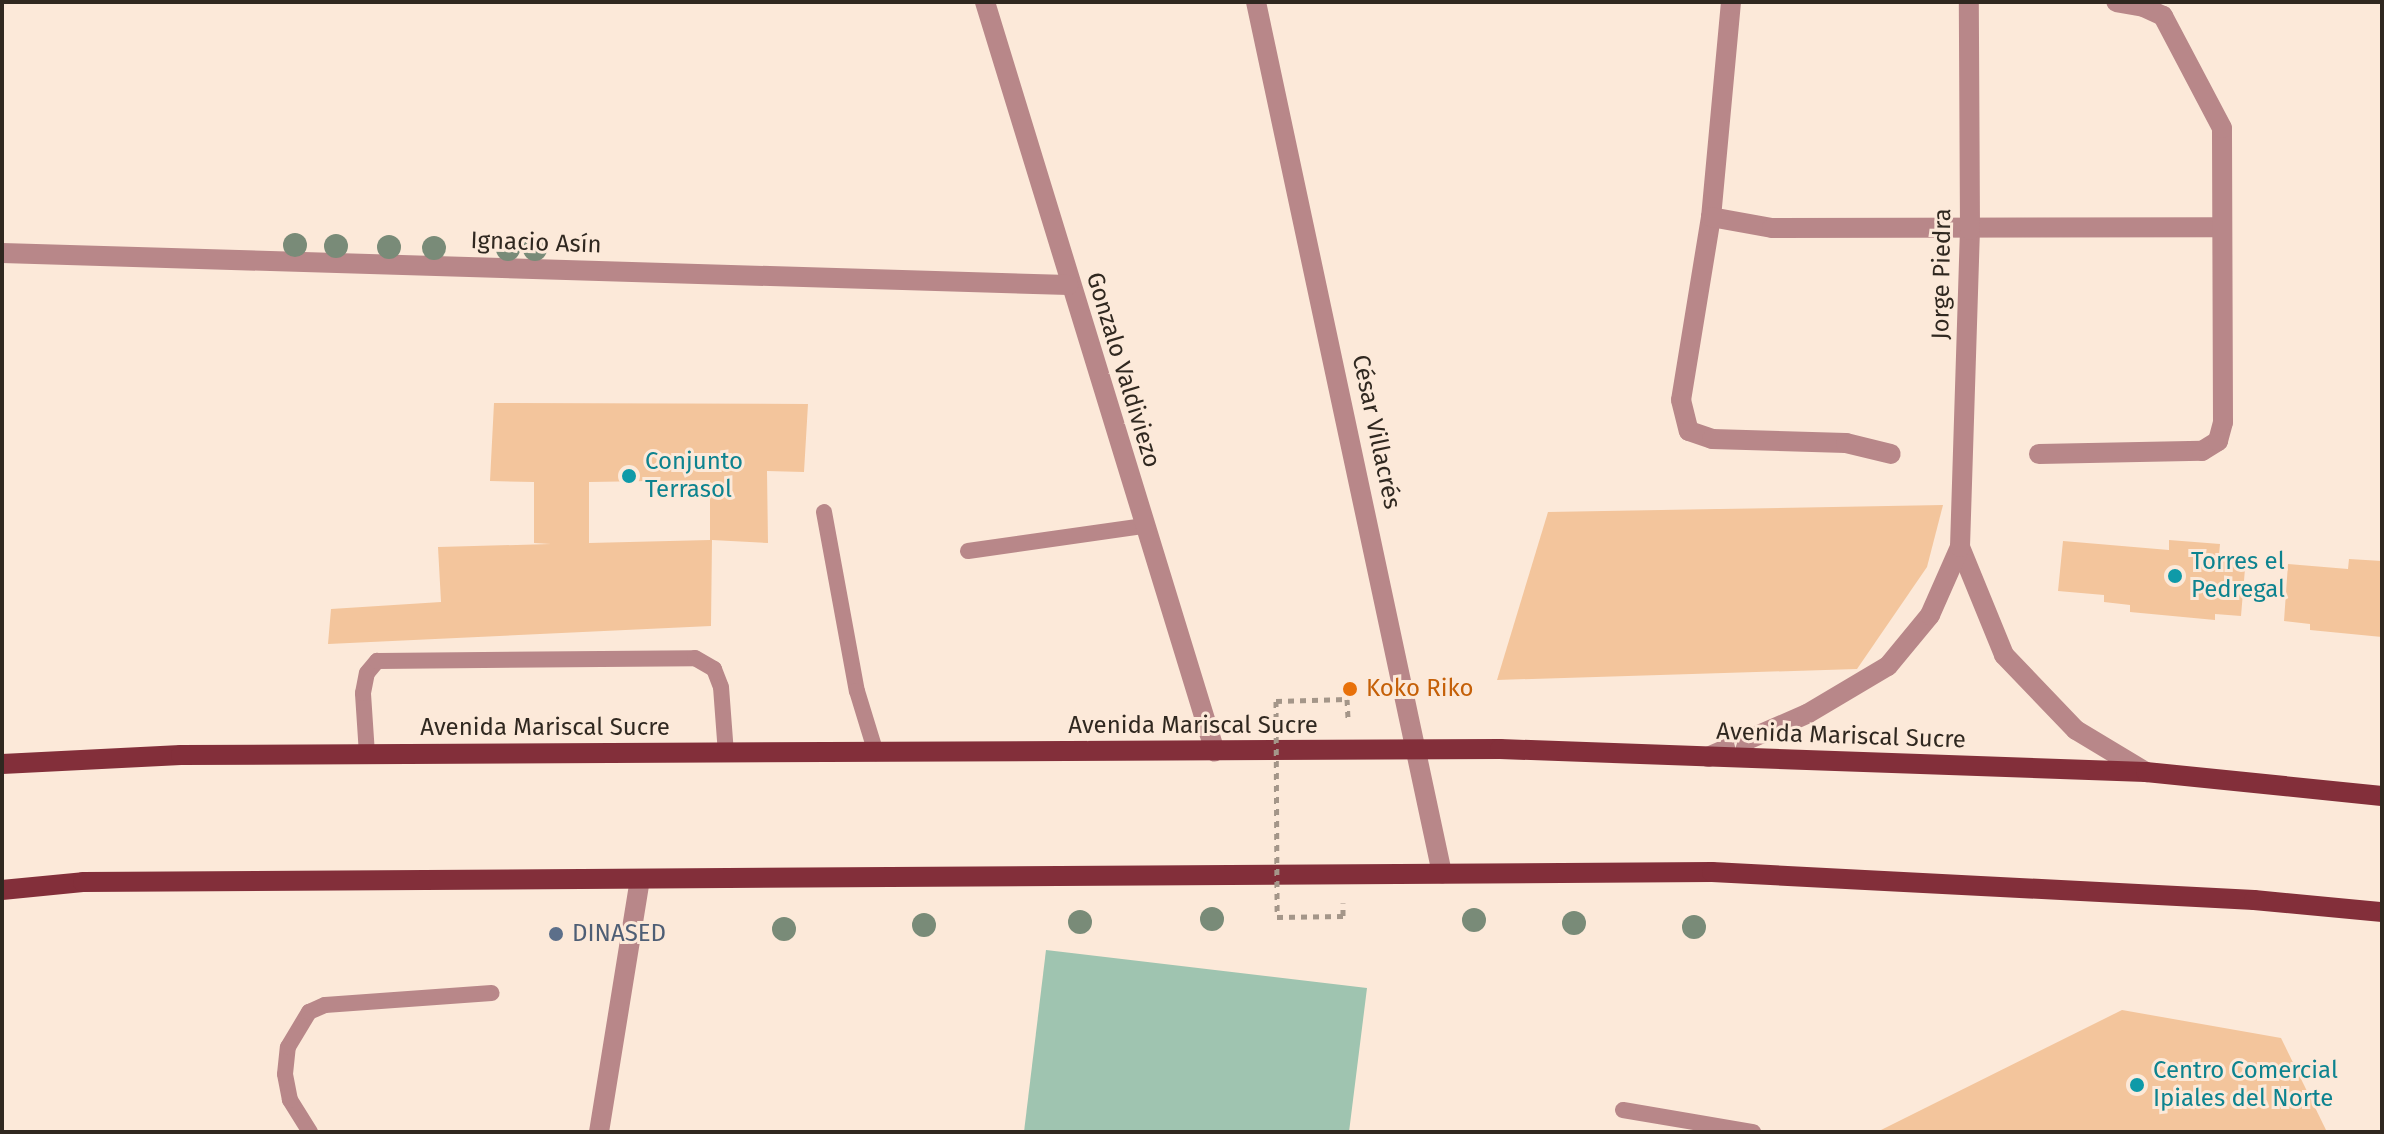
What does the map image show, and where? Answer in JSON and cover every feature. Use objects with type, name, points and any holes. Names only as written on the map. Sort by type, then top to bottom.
[{"type":"main road","name":"Avenida Mariscal Sucre","points":[[2,764],[181,755],[1416,749],[2146,772],[2382,796]]},
{"type":"main road","points":[[2,890],[83,882],[1712,872],[2254,900],[2382,912]]},
{"type":"street","name":"Gonzalo Valdiviezo","points":[[985,2],[1069,285],[1215,752]]},
{"type":"street","name":"César Villacrés","points":[[1256,2],[1442,873]]},
{"type":"street","points":[[1731,2],[1711,217],[1682,388],[1689,431],[1712,439],[1846,443],[1891,454]]},
{"type":"street","name":"Jorge Piedra","points":[[1707,758],[1807,714],[1888,666],[1930,615],[1960,547],[1970,230],[1969,2]]},
{"type":"street","points":[[2039,454],[2202,451],[2218,441],[2223,422],[2222,128],[2163,16],[2116,2]]},
{"type":"street","points":[[1711,217],[1772,228],[1970,230],[2222,227]]},
{"type":"street","name":"Ignacio Asín","points":[[2,253],[1069,285]]},
{"type":"street","name":"Jorge Piedra","points":[[1960,547],[2004,655],[2076,730],[2146,772]]},
{"type":"street","points":[[599,1132],[640,880]]},
{"type":"lane","points":[[824,512],[857,691],[876,753]]},
{"type":"lane","points":[[968,551],[1144,526]]},
{"type":"lane","points":[[367,754],[363,693],[367,673],[377,661],[695,658],[714,669],[721,687],[726,754]]},
{"type":"lane","points":[[310,1132],[290,1100],[285,1074],[288,1047],[309,1012],[325,1005],[492,993]]},
{"type":"lane","points":[[1623,1110],[1753,1132]]},
{"type":"path","points":[[1343,916],[1277,917],[1276,701],[1347,699]]},
{"type":"green space","points":[[1046,950],[1367,988],[1349,1132],[1024,1132]]},
{"type":"building","points":[[494,403],[808,404],[804,472],[767,471],[768,543],[712,540],[711,626],[328,644],[331,609],[441,602],[438,547],[551,544],[534,543],[534,482],[490,481]],"holes":[[[710,480],[710,540],[589,543],[589,482]]]},
{"type":"building","points":[[1943,505],[1927,567],[1857,669],[1497,680],[1548,512]]},
{"type":"building","name":"Torres el Pedregal","points":[[2169,540],[2220,544],[2219,555],[2246,557],[2241,616],[2215,614],[2215,620],[2130,612],[2130,605],[2104,602],[2104,595],[2058,591],[2063,541],[2169,550]]},
{"type":"building","name":"Torres el Pedregal","points":[[2349,559],[2382,561],[2382,637],[2310,630],[2310,624],[2284,621],[2288,564],[2348,569]]},
{"type":"building","name":"Centro Comercial Ipiales del Norte","points":[[2122,1010],[2281,1038],[2327,1132],[1877,1132]]},
{"type":"place","name":"Conjunto Terrasol","points":[[629,476]]},
{"type":"place","name":"Torres el Pedregal","points":[[2175,576]]},
{"type":"place","name":"Koko Riko","points":[[1350,689]]},
{"type":"place","name":"DINASED","points":[[556,934]]},
{"type":"place","name":"Centro Comercial Ipiales del Norte","points":[[2137,1085]]}]
